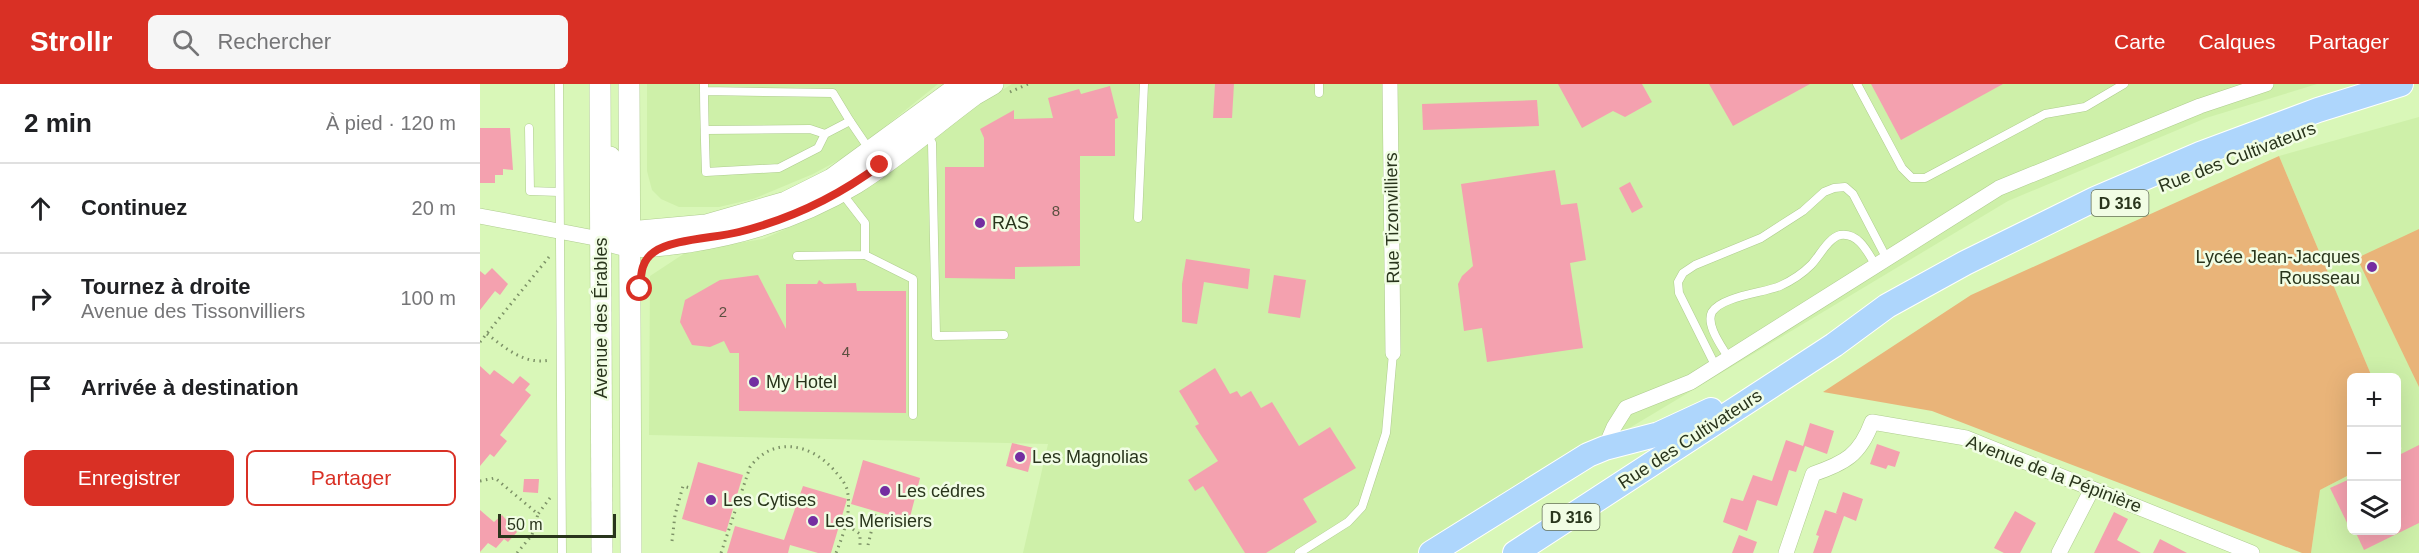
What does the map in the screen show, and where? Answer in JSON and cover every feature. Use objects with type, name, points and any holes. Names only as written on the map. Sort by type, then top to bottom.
[{"type":"main road","name":"Rue des Cultivateurs","points":[[1515,553],[1834,345],[1887,306],[1930,282],[2025,232],[2095,199],[2256,132],[2402,84]]},
{"type":"main road","name":"Rue des Cultivateurs","points":[[1834,345],[1892,319],[1982,269],[2109,208],[2256,147],[2419,93]]},
{"type":"main road","points":[[1431,553],[1588,455],[1678,426],[1808,362]]},
{"type":"main road","points":[[1522,553],[1626,481]]},
{"type":"street","name":"Avenue des Érables","points":[[600,84],[600,126],[619,238],[629,358],[631,553]]},
{"type":"street","name":"Avenue des Érables","points":[[602,553],[629,84]]},
{"type":"street","points":[[920,125],[962,84]]},
{"type":"street","points":[[480,216],[666,245],[710,238],[769,223],[814,206],[836,185],[920,125],[993,84]]},
{"type":"street","name":"Rue Tizonvilliers","points":[[1390,84],[1394,352]]},
{"type":"street","points":[[1605,448],[1626,408],[1691,382],[1999,188],[2200,106],[2266,84]]},
{"type":"street","points":[[619,238],[706,225],[836,185]]},
{"type":"street","points":[[619,238],[611,253],[613,308],[629,358]]},
{"type":"street","points":[[629,358],[638,316],[642,266],[654,252],[666,245]]},
{"type":"street","name":"Avenue de la Pépinière","points":[[1786,553],[1813,474],[1839,465],[1855,454],[1872,422],[1966,438],[2248,552]]},
{"type":"street","points":[[2059,553],[2092,489]]},
{"type":"lane","points":[[559,84],[562,553]]},
{"type":"lane","points":[[1138,218],[1144,84]]},
{"type":"lane","points":[[1857,84],[1902,168],[1912,178],[1925,178],[2045,114],[2085,107],[2124,84]]},
{"type":"lane","points":[[850,121],[825,134],[818,148],[779,168],[706,172],[704,87],[833,93],[875,158]]},
{"type":"lane","points":[[920,125],[932,143],[936,336],[1004,335]]},
{"type":"lane","points":[[529,128],[530,191],[559,192]]},
{"type":"lane","points":[[705,130],[810,129],[825,134]]},
{"type":"lane","points":[[836,185],[865,223],[865,255]]},
{"type":"lane","points":[[1722,363],[1679,293],[1678,282],[1683,273],[1695,265],[1761,238],[1803,210],[1824,192],[1833,188],[1845,187],[1852,194],[1882,262]]},
{"type":"lane","points":[[1722,363],[1710,318],[1713,311],[1722,304],[1780,286],[1811,265],[1833,239],[1840,236],[1851,236],[1860,241],[1882,262]]},
{"type":"lane","points":[[797,256],[865,255],[913,279],[913,415]]},
{"type":"lane","points":[[1299,553],[1348,522],[1362,507],[1386,433],[1394,352]]},
{"type":"path","points":[[480,342],[551,255],[559,250]]},
{"type":"path","points":[[486,334],[517,356],[533,362],[560,356]]},
{"type":"path","points":[[721,553],[750,467],[759,455],[774,449],[792,446],[812,452],[827,462],[842,478],[846,489],[847,524],[836,553]]},
{"type":"path","points":[[480,481],[495,478],[538,514]]},
{"type":"path","points":[[672,541],[675,515],[683,486],[690,488]]},
{"type":"path","points":[[517,553],[532,536],[538,514],[552,496],[562,496]]},
{"type":"path","points":[[868,545],[876,512]]},
{"type":"path","points":[[838,519],[860,534],[860,546]]},
{"type":"shaded area","points":[[647,84],[938,84],[852,153],[813,174],[753,199],[719,207],[679,207],[661,199],[652,190],[647,171]]},
{"type":"shaded area","points":[[1012,84],[2317,84],[2206,118],[2008,201],[1421,553],[1023,553],[1048,444],[649,435],[650,276],[688,251],[763,239],[832,209],[954,119]]},
{"type":"shaded area","name":"Lycée Jean-Jacques Rousseau","points":[[2419,117],[2419,553],[2311,553],[2320,490],[2347,476],[2347,535],[2401,535],[2401,373],[2370,373],[2279,156]]},
{"type":"shaded area","points":[[2279,156],[2370,373],[2347,373],[2347,476],[2320,490],[2311,553],[2302,553],[1932,411],[1823,392],[1971,295]]},
{"type":"shaded area","points":[[2419,229],[2419,387],[2357,258]]},
{"type":"building","points":[[1215,84],[1234,84],[1232,118],[1213,118]]},
{"type":"building","points":[[1558,84],[1642,84],[1652,102],[1625,117],[1613,111],[1582,128]]},
{"type":"building","points":[[1709,84],[1810,84],[1733,126]]},
{"type":"building","points":[[1871,84],[2003,84],[1901,140]]},
{"type":"building","points":[[1110,86],[1118,118],[1115,119],[1115,156],[1080,156],[1080,266],[1015,267],[1015,279],[945,278],[945,167],[984,167],[984,138],[980,129],[1014,110],[1014,119],[1053,118],[1048,98],[1079,89],[1081,94]]},
{"type":"building","points":[[1537,100],[1539,126],[1423,130],[1422,104]]},
{"type":"building","points":[[480,128],[510,128],[513,170],[503,169],[503,175],[495,175],[495,183],[480,183]]},
{"type":"building","points":[[1555,170],[1561,205],[1577,203],[1579,214],[1586,260],[1570,263],[1583,348],[1487,362],[1482,328],[1464,331],[1458,284],[1462,276],[1473,266],[1461,184]]},
{"type":"building","points":[[1630,182],[1643,207],[1632,213],[1619,188]]},
{"type":"building","points":[[1186,259],[1250,269],[1248,289],[1204,282],[1197,324],[1182,322],[1182,284]]},
{"type":"building","points":[[492,268],[508,284],[500,295],[495,291],[480,310],[480,271],[485,275]]},
{"type":"building","points":[[758,275],[786,329],[786,284],[817,284],[819,280],[824,284],[856,283],[857,291],[906,291],[906,413],[739,411],[739,353],[730,353],[724,341],[710,347],[692,345],[680,322],[685,300],[720,280]]},
{"type":"building","points":[[1274,275],[1306,280],[1300,318],[1268,313]]},
{"type":"building","points":[[480,366],[490,375],[494,370],[513,384],[520,376],[530,384],[525,390],[531,395],[500,435],[507,441],[494,457],[490,454],[480,466]]},
{"type":"building","points":[[1215,368],[1230,394],[1237,391],[1241,397],[1251,391],[1261,408],[1272,402],[1299,446],[1330,427],[1356,468],[1303,499],[1317,522],[1266,553],[1245,553],[1203,486],[1195,491],[1188,480],[1218,461],[1195,426],[1199,424],[1179,391]]},
{"type":"building","points":[[1810,423],[1834,431],[1827,454],[1805,446],[1796,472],[1789,470],[1777,506],[1757,500],[1747,531],[1723,522],[1731,498],[1743,501],[1753,475],[1772,481],[1786,440],[1803,446]]},
{"type":"building","name":"Les Magnolias","points":[[1012,443],[1034,448],[1028,472],[1006,466]]},
{"type":"building","points":[[1877,444],[1900,452],[1895,467],[1888,465],[1886,469],[1870,464]]},
{"type":"building","points":[[2419,445],[2419,523],[2401,532],[2401,481],[2401,454]]},
{"type":"building","name":"Les cédres","points":[[863,460],[920,478],[909,521],[851,504]]},
{"type":"building","name":"Les Cytises","points":[[698,462],[743,475],[726,532],[682,519]]},
{"type":"building","points":[[524,479],[539,479],[538,493],[523,492]]},
{"type":"building","points":[[2347,480],[2347,523],[2330,488]]},
{"type":"building","name":"Les Merisiers","points":[[803,486],[847,499],[831,553],[818,553],[790,545],[788,553],[727,553],[735,526],[784,540]]},
{"type":"building","points":[[1843,492],[1863,499],[1856,521],[1844,516],[1831,553],[1813,553],[1819,536],[1816,535],[1825,510],[1838,514],[1836,513]]},
{"type":"building","points":[[480,510],[494,522],[502,515],[517,532],[508,542],[504,539],[496,548],[488,543],[480,552]]},
{"type":"building","points":[[2015,511],[2036,523],[2020,553],[2004,553],[1994,548]]},
{"type":"building","points":[[2114,512],[2128,519],[2117,540],[2141,553],[2094,553]]},
{"type":"building","points":[[1739,535],[1757,542],[1753,553],[1732,553]]},
{"type":"building","points":[[2357,535],[2395,535],[2364,550]]},
{"type":"building","points":[[2160,539],[2187,553],[2153,553]]},
{"type":"place","name":"RAS","points":[[980,223]]},
{"type":"place","name":"Lycée Jean-Jacques Rousseau","points":[[2372,267]]},
{"type":"place","name":"My Hotel","points":[[754,382]]},
{"type":"place","name":"Les Magnolias","points":[[1020,457]]},
{"type":"place","name":"Les cédres","points":[[885,491]]},
{"type":"place","name":"Les Cytises","points":[[711,500]]},
{"type":"place","name":"Les Merisiers","points":[[813,521]]},
{"type":"route","points":[[640,289],[642,266],[647,258],[666,245],[739,232],[791,216],[839,193],[880,165]]}]
